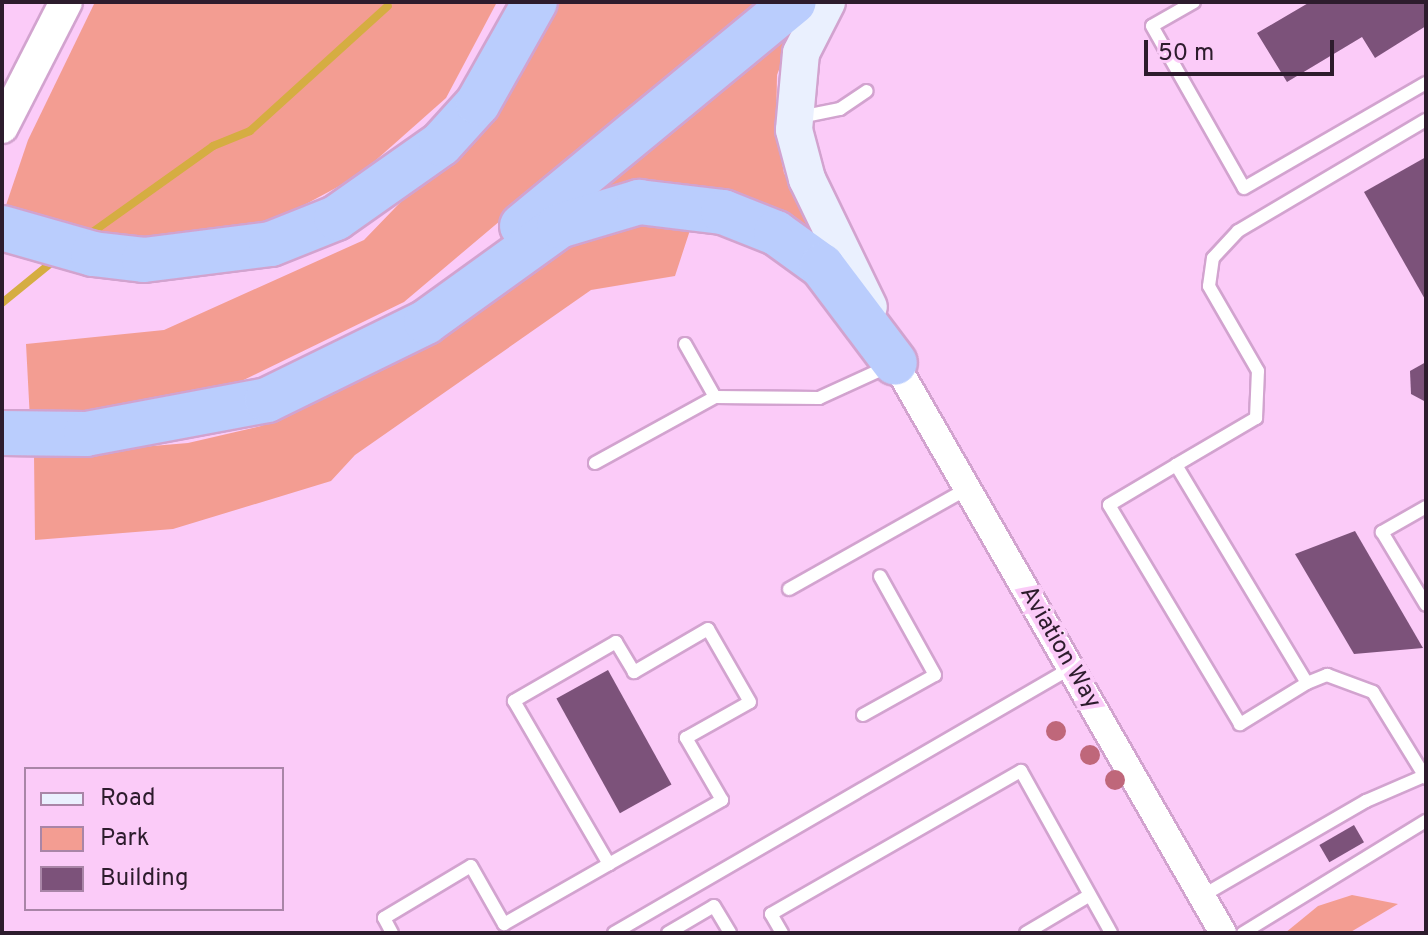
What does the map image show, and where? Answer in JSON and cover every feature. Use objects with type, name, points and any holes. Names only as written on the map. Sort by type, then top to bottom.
[{"type":"highway","points":[[2,228],[144,260],[258,246],[336,218],[400,180],[478,103],[535,2]]},
{"type":"highway","points":[[369,352],[794,2]]},
{"type":"highway","points":[[19,434],[86,434],[230,410],[297,389],[448,308],[559,226],[610,207],[668,202],[751,221],[800,249],[840,287],[895,363]]},
{"type":"main road","points":[[827,2],[801,53],[793,117],[807,179],[895,363]]},
{"type":"street","points":[[2,127],[66,2]]},
{"type":"street","name":"Aviation Way","points":[[895,363],[1223,933]]},
{"type":"lane","points":[[1194,2],[1152,26],[1244,188],[1426,83]]},
{"type":"lane","points":[[793,117],[840,109],[867,91]]},
{"type":"lane","points":[[1202,896],[1366,801],[1425,776],[1373,692],[1327,675],[1307,683],[1240,724],[1109,505],[1256,418],[1263,393],[1258,371],[1209,286],[1213,258],[1238,231],[1426,120]]},
{"type":"lane","points":[[685,344],[715,397]]},
{"type":"lane","points":[[595,463],[715,397],[819,398],[895,363]]},
{"type":"lane","points":[[1176,465],[1307,683]]},
{"type":"lane","points":[[789,589],[968,488]]},
{"type":"lane","points":[[1426,507],[1382,532],[1426,605]]},
{"type":"lane","points":[[863,715],[935,675],[880,576]]},
{"type":"lane","points":[[392,933],[384,918],[471,866],[504,924],[722,800],[686,738],[750,702],[708,629],[634,672],[616,642],[514,701],[609,864]]},
{"type":"lane","points":[[614,933],[1071,668]]},
{"type":"lane","points":[[782,933],[771,914],[1021,771],[1111,933]]},
{"type":"lane","points":[[1243,933],[1426,821]]},
{"type":"lane","points":[[1026,933],[1090,895]]},
{"type":"lane","points":[[668,933],[714,906],[730,933]]},
{"type":"green space","points":[[95,2],[497,2],[446,98],[358,176],[280,218],[190,240],[118,241],[2,217],[28,140]]},
{"type":"green space","points":[[547,2],[759,2],[404,302],[227,388],[131,410],[30,420],[26,344],[164,330],[364,240],[451,150]]},
{"type":"green space","points":[[801,11],[777,75],[776,130],[784,173],[828,253],[575,204]]},
{"type":"green space","points":[[624,220],[693,221],[675,276],[591,290],[355,455],[331,481],[173,529],[35,540],[34,456],[188,443],[261,426],[412,351],[525,260]]},
{"type":"green space","points":[[1352,895],[1398,904],[1349,933],[1285,933],[1318,906]]},
{"type":"building","points":[[1310,2],[1426,2],[1426,26],[1375,58],[1362,37],[1287,82],[1257,33]]},
{"type":"building","points":[[1426,157],[1426,301],[1364,192]]},
{"type":"building","points":[[1426,362],[1426,402],[1411,394],[1410,371]]},
{"type":"building","points":[[1355,531],[1423,648],[1354,654],[1295,554]]},
{"type":"building","points":[[608,670],[672,785],[620,813],[556,699]]},
{"type":"building","points":[[1354,825],[1364,842],[1329,862],[1319,845]]},
{"type":"waterway","points":[[87,236],[213,146],[250,131],[388,6]]},
{"type":"waterway","points":[[2,303],[57,258]]}]
